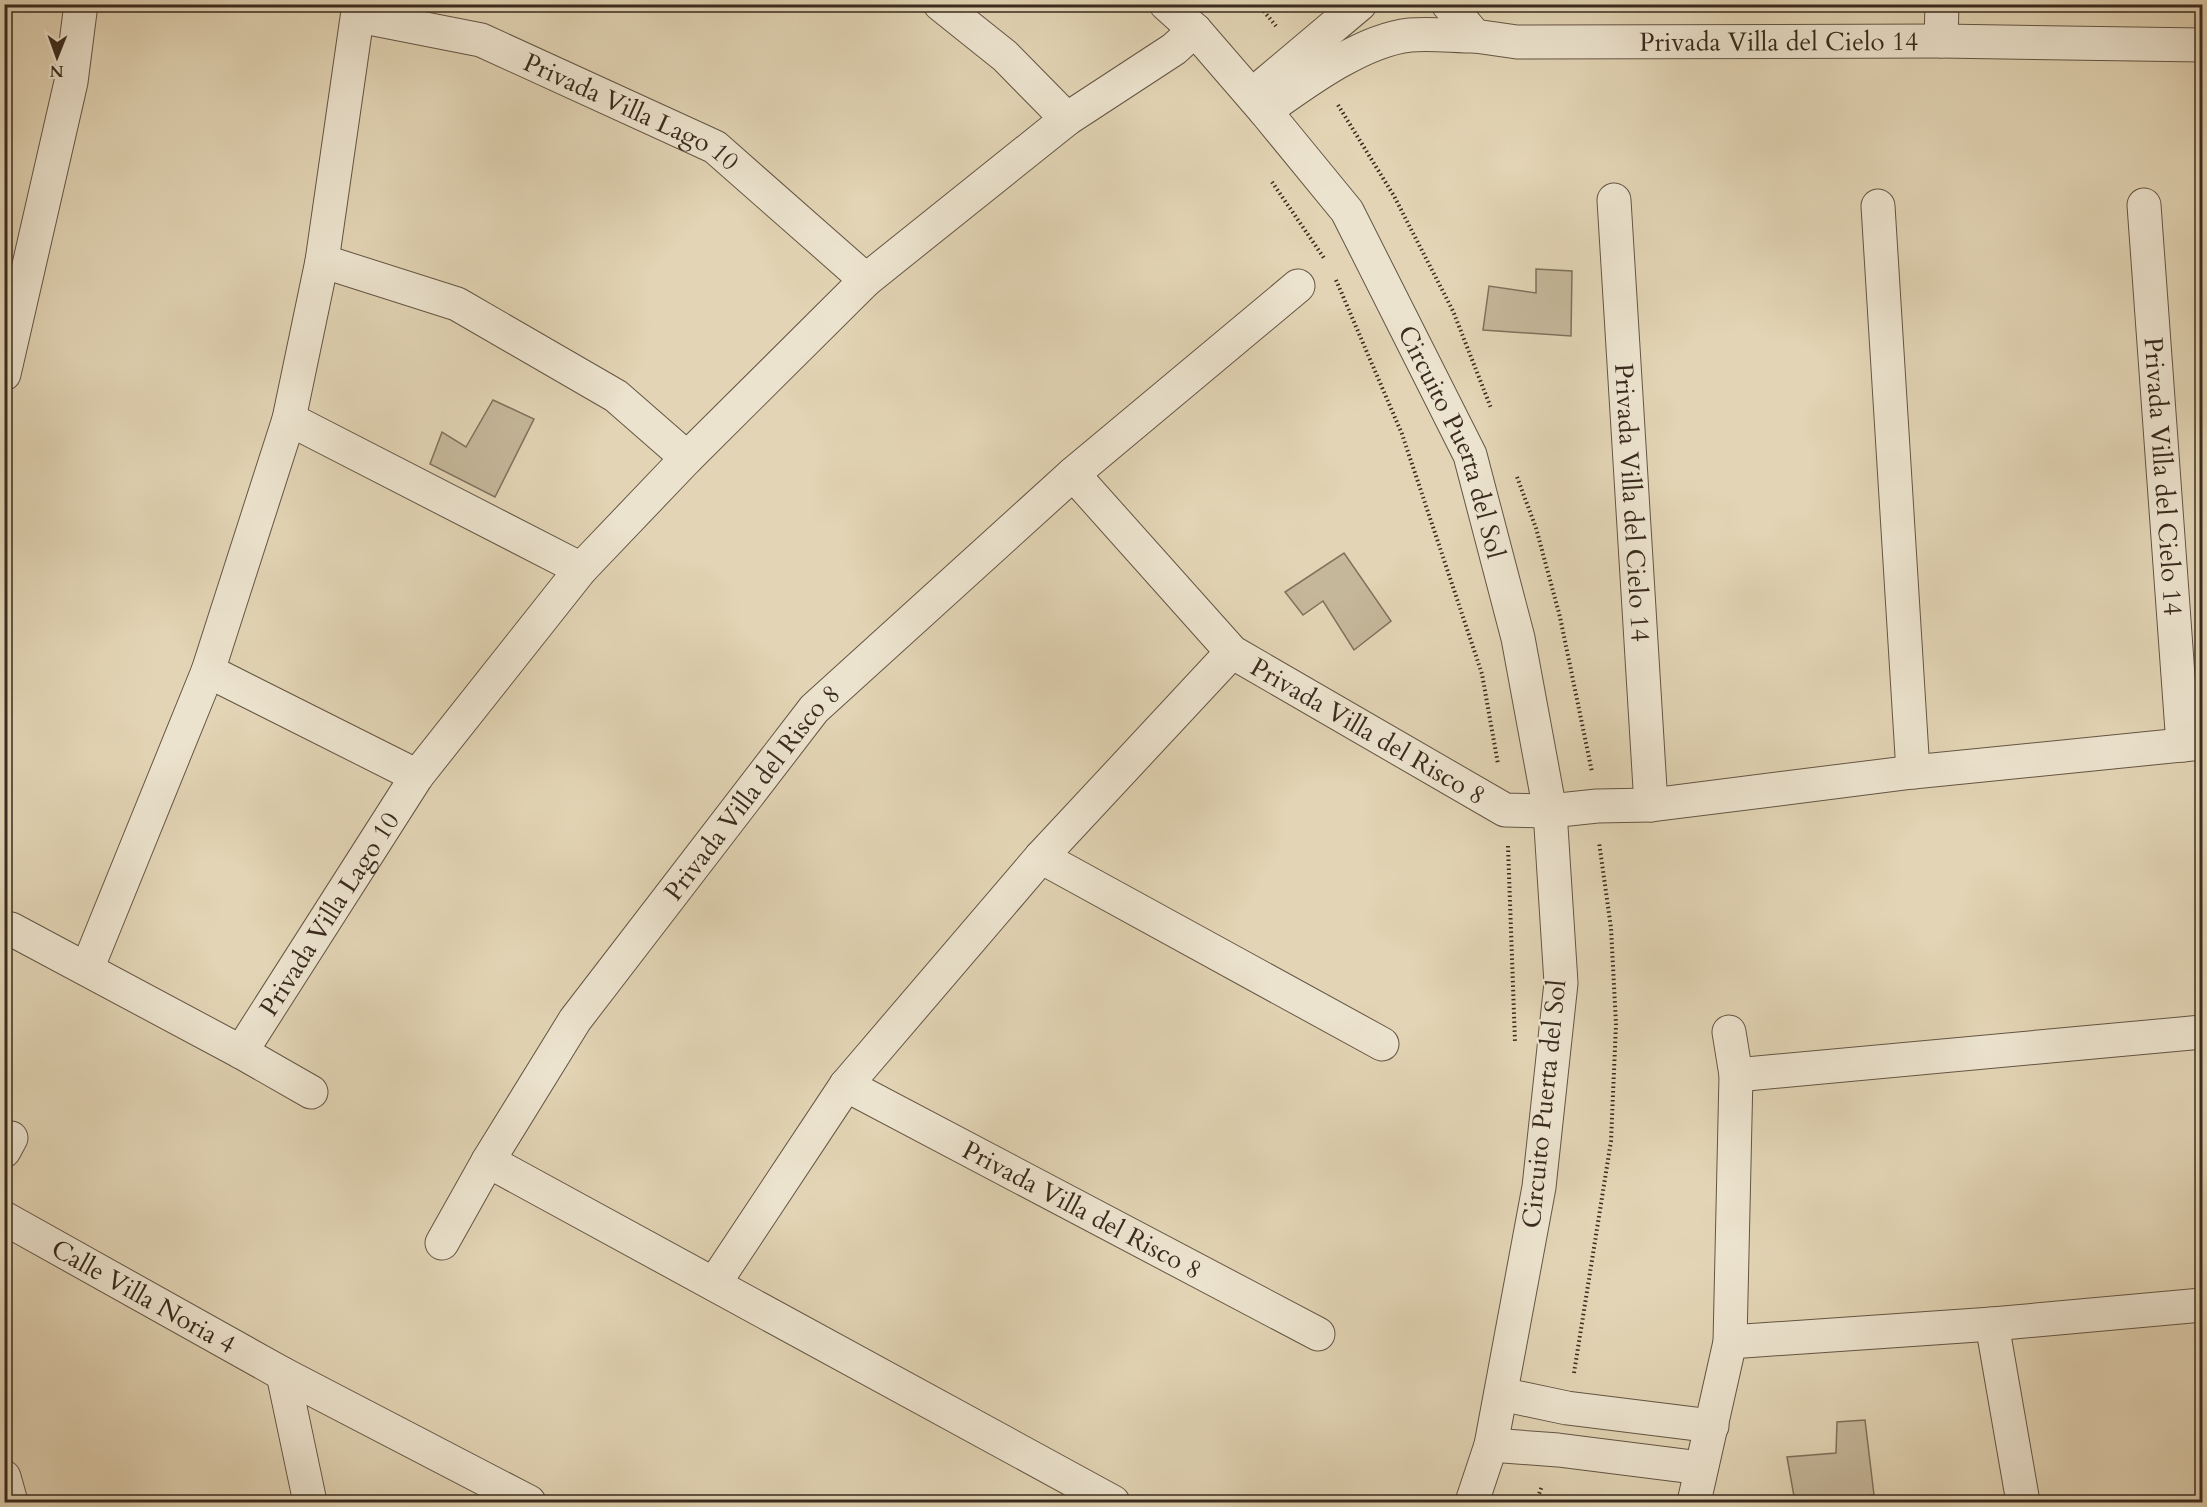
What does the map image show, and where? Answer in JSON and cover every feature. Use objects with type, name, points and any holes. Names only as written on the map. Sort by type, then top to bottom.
[{"type":"street","points":[[4,374],[71,82],[81,4]]},
{"type":"street","points":[[940,4],[1005,56],[1067,119]]},
{"type":"street","name":"Circuito Puerta del Sol","points":[[1166,4],[1184,39],[1258,103],[1347,211],[1470,455],[1518,638],[1550,811],[1560,983],[1539,1187],[1491,1445],[1472,1503]]},
{"type":"street","points":[[1258,103],[1308,65],[1360,4]]},
{"type":"street","points":[[1448,4],[1475,36]]},
{"type":"street","name":"Privada Villa del Cielo 14","points":[[1941,41],[1942,4]]},
{"type":"street","name":"Privada Villa Lago 10","points":[[87,969],[208,671],[289,419],[321,261],[359,10],[481,40],[715,147],[866,280]]},
{"type":"street","name":"Privada Villa del Cielo 14","points":[[1308,65],[1410,35],[1475,36],[1517,42],[1941,41],[2202,45]]},
{"type":"street","name":"Privada Villa Lago 10","points":[[241,1052],[417,776],[581,568],[687,458],[866,280],[1067,119],[1184,39]]},
{"type":"street","name":"Privada Villa del Cielo 14","points":[[1614,200],[1651,805]]},
{"type":"street","name":"Privada Villa del Cielo 14","points":[[1550,811],[1597,806],[1651,805],[1913,772],[2193,744],[2144,205]]},
{"type":"street","points":[[1878,206],[1913,772]]},
{"type":"street","points":[[321,261],[457,304],[616,396],[687,458]]},
{"type":"street","name":"Privada Villa del Risco 8","points":[[442,1243],[488,1161],[575,1020],[814,709],[1073,474],[1298,286]]},
{"type":"street","points":[[289,419],[581,568]]},
{"type":"street","name":"Privada Villa del Risco 8","points":[[1073,474],[1232,652],[1505,810],[1550,811]]},
{"type":"street","name":"Privada Villa del Risco 8","points":[[714,1284],[846,1085],[1041,857],[1232,652]]},
{"type":"street","points":[[208,671],[417,776]]},
{"type":"street","points":[[1041,857],[1382,1044]]},
{"type":"street","points":[[11,928],[311,1092]]},
{"type":"street","points":[[1694,1503],[1730,1342],[1736,1075],[1729,1032]]},
{"type":"street","points":[[1736,1075],[2202,1032]]},
{"type":"street","name":"Privada Villa del Risco 8","points":[[846,1085],[1318,1334]]},
{"type":"street","points":[[488,1161],[1113,1503]]},
{"type":"street","name":"Calle Villa Noria 4","points":[[4,1218],[283,1374],[529,1503]]},
{"type":"street","points":[[1730,1342],[1992,1324],[2202,1305]]},
{"type":"street","points":[[1992,1324],[2023,1503]]},
{"type":"street","points":[[283,1374],[310,1503]]},
{"type":"street","points":[[1501,1394],[1567,1408],[1712,1426]]},
{"type":"street","points":[[1491,1445],[1558,1450],[1701,1468]]},
{"type":"street","points":[[4,1477],[11,1503]]},
{"type":"shaded area","points":[[1536,269],[1572,271],[1571,336],[1483,330],[1489,286],[1536,293]]},
{"type":"shaded area","points":[[493,400],[534,419],[495,497],[430,464],[442,432],[466,447]]},
{"type":"shaded area","points":[[1344,553],[1391,621],[1354,650],[1323,601],[1303,615],[1285,592]]},
{"type":"shaded area","points":[[1865,1420],[1874,1495],[1795,1502],[1787,1457],[1836,1453],[1837,1422]]}]
